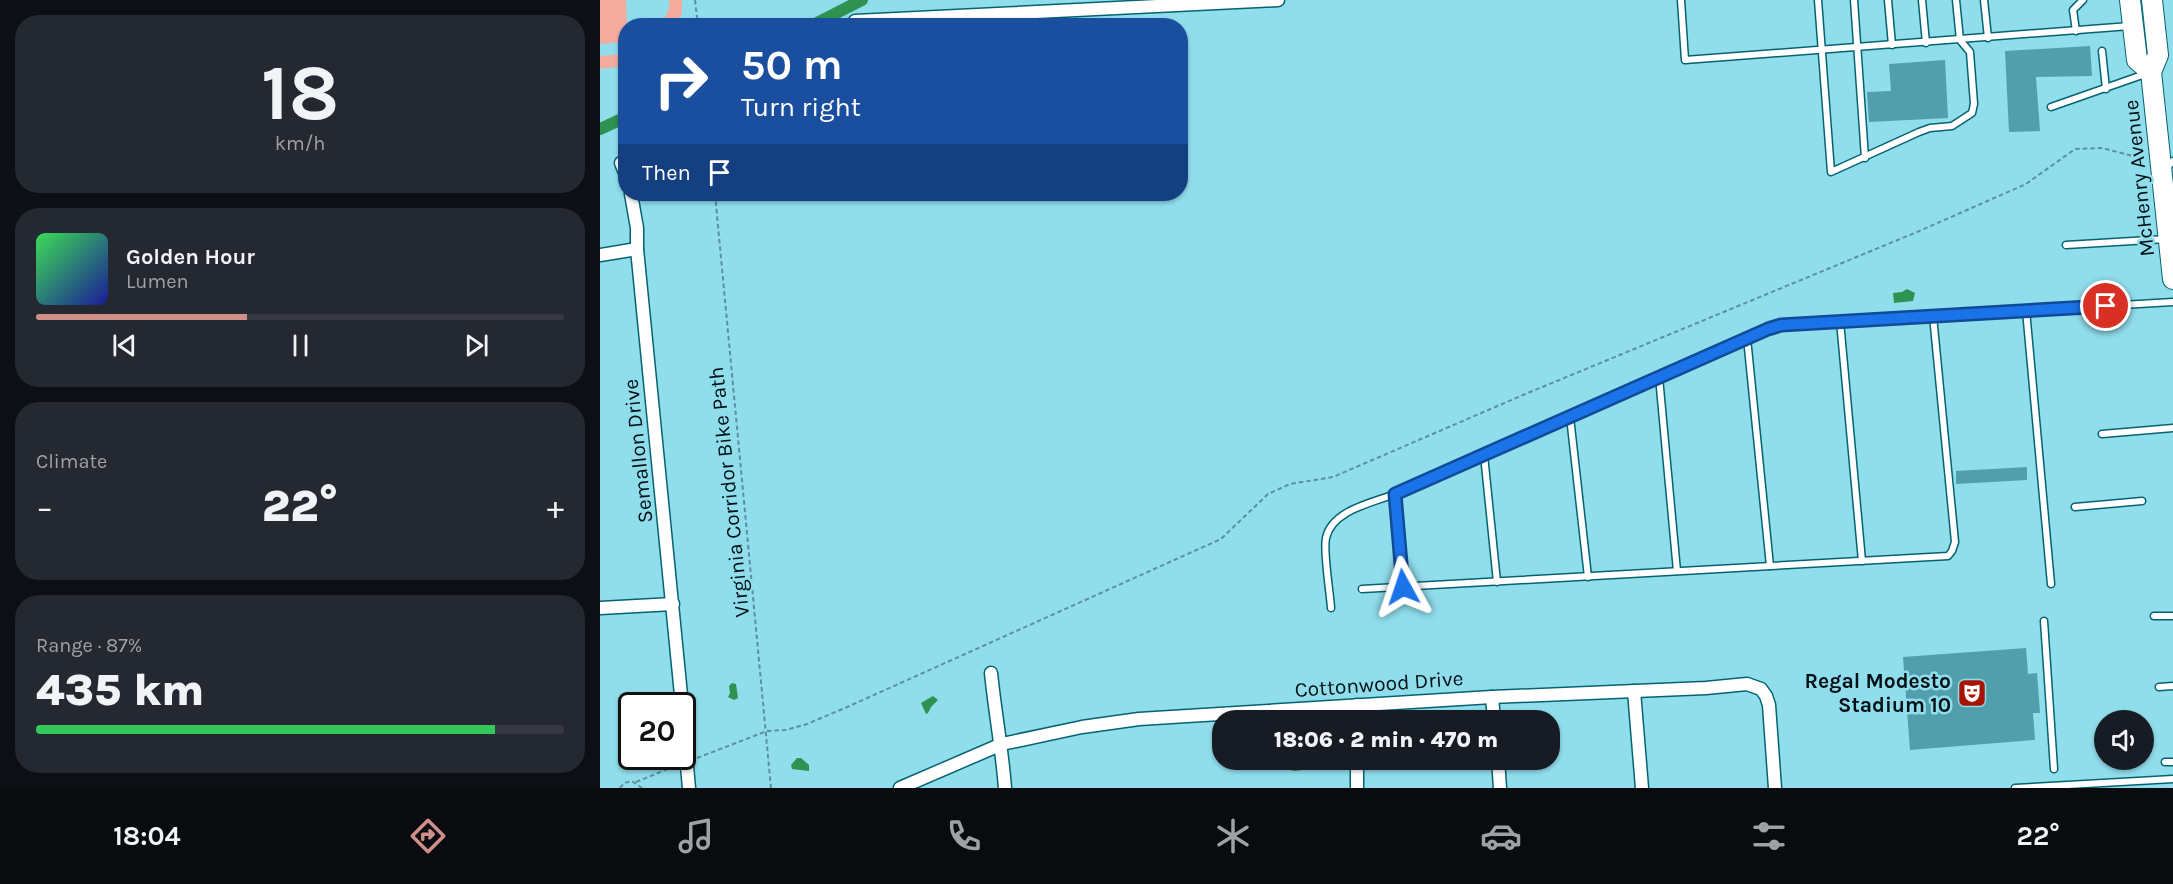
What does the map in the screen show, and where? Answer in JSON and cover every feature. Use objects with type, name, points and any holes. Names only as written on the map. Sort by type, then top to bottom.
[{"type":"main road","name":"McHenry Avenue","points":[[2130,0],[2137,60],[2151,72]]},
{"type":"main road","name":"McHenry Avenue","points":[[2151,0],[2158,55],[2151,72],[2168,167],[2169,238],[2173,279]]},
{"type":"street","points":[[915,18],[1278,0]]},
{"type":"street","name":"Semallon Drive","points":[[632,201],[637,228],[637,249],[681,692]]},
{"type":"street","points":[[600,255],[637,249]]},
{"type":"street","points":[[600,608],[673,604]]},
{"type":"street","points":[[991,673],[1002,744],[1005,788]]},
{"type":"street","name":"Cottonwood Drive","points":[[900,788],[1002,744],[1082,727],[1139,719],[1747,684],[1761,689],[1768,705],[1775,788]]},
{"type":"street","points":[[1634,691],[1642,788]]},
{"type":"street","points":[[1492,697],[1493,710]]},
{"type":"street","points":[[1357,705],[1357,710]]},
{"type":"street","points":[[688,770],[689,788]]},
{"type":"street","points":[[1357,770],[1357,788]]},
{"type":"street","points":[[1499,770],[1500,788]]},
{"type":"lane","points":[[1682,0],[1685,60],[2133,26]]},
{"type":"lane","points":[[1818,0],[1832,172],[1919,132],[1930,128],[1952,126],[1972,113],[1974,104],[1970,52],[1959,40],[1956,0]]},
{"type":"lane","points":[[1854,0],[1865,158]]},
{"type":"lane","points":[[1888,0],[1892,45]]},
{"type":"lane","points":[[1922,0],[1926,43]]},
{"type":"lane","points":[[1984,0],[1988,38]]},
{"type":"lane","points":[[2076,31],[2073,10],[2084,0]]},
{"type":"lane","points":[[2102,51],[2106,89]]},
{"type":"lane","points":[[2051,107],[2151,72]]},
{"type":"lane","points":[[2066,245],[2169,238]]},
{"type":"lane","points":[[1331,608],[1326,538],[1334,522],[1355,509],[1395,494],[1781,325],[2173,302]]},
{"type":"lane","points":[[2026,310],[2051,585]]},
{"type":"lane","points":[[1362,589],[1948,556],[1955,542],[1933,316]]},
{"type":"lane","points":[[1840,321],[1862,561]]},
{"type":"lane","points":[[1747,338],[1770,566]]},
{"type":"lane","points":[[1659,377],[1677,572]]},
{"type":"lane","points":[[1570,417],[1588,577]]},
{"type":"lane","points":[[2102,434],[2173,428]]},
{"type":"lane","points":[[1484,454],[1497,582]]},
{"type":"lane","points":[[1395,494],[1403,587]]},
{"type":"lane","points":[[2075,507],[2142,501]]},
{"type":"lane","points":[[2154,616],[2173,616]]},
{"type":"lane","points":[[2044,621],[2054,769]]},
{"type":"lane","points":[[2159,687],[2173,686]]},
{"type":"lane","points":[[2165,762],[2173,762]]},
{"type":"lane","points":[[2015,788],[2173,779]]},
{"type":"path","points":[[695,0],[697,18]]},
{"type":"path","points":[[696,758],[766,731],[786,730],[807,724],[845,708],[1221,539],[1268,494],[1290,484],[1334,477],[1523,395],[1917,232],[2026,184],[2075,149],[2102,148],[2133,156]]},
{"type":"path","name":"Virginia Corridor Bike Path","points":[[716,201],[771,788]]},
{"type":"path","points":[[620,788],[624,783],[636,782],[667,770]]},
{"type":"path","points":[[636,782],[642,788]]},
{"type":"shaded area","points":[[600,0],[626,0],[627,18],[618,18],[618,43],[600,44]]},
{"type":"shaded area","points":[[669,0],[682,0],[680,18],[665,18]]},
{"type":"shaded area","points":[[618,55],[618,67],[600,69],[600,56]]},
{"type":"shaded area","points":[[1907,289],[1915,293],[1913,301],[1894,303],[1893,293]]},
{"type":"shaded area","points":[[732,683],[736,684],[738,698],[734,700],[728,697],[729,686]]},
{"type":"shaded area","points":[[933,696],[938,700],[926,714],[921,703]]},
{"type":"shaded area","points":[[797,758],[801,758],[809,765],[809,771],[792,769],[791,765]]},
{"type":"building","points":[[2090,46],[2092,76],[2036,77],[2040,131],[2009,132],[2005,51]]},
{"type":"building","points":[[1945,60],[1948,118],[1869,122],[1867,92],[1891,91],[1889,64]]},
{"type":"building","points":[[2027,467],[2027,480],[1956,484],[1956,471]]},
{"type":"building","name":"Regal Modesto Stadium 10","points":[[2026,648],[2028,674],[2037,673],[2040,713],[2033,713],[2035,740],[1910,750],[1903,657]]},
{"type":"waterway","points":[[827,18],[862,0]]},
{"type":"waterway","points":[[600,129],[618,121]]},
{"type":"place","name":"Regal Modesto Stadium 10","points":[[1972,693]]},
{"type":"route","points":[[1403,587],[1395,494],[1768,329],[1781,325],[2106,306]]}]
